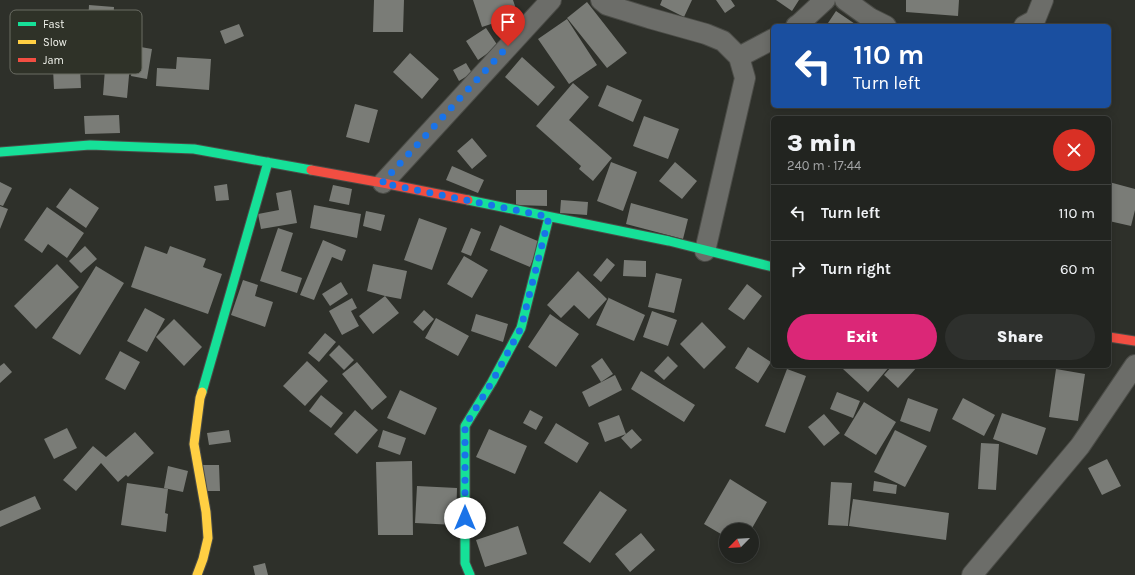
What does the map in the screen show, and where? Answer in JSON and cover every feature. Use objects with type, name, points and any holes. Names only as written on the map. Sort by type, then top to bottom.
[{"type":"street","points":[[382,183],[550,0]]},
{"type":"street","points":[[601,0],[607,5],[706,34],[723,41],[739,57],[744,78],[705,251]]},
{"type":"street","points":[[799,24],[825,0]]},
{"type":"street","points":[[845,0],[870,18],[882,24]]},
{"type":"street","points":[[1028,24],[1035,20],[1044,0]]},
{"type":"street","points":[[739,57],[771,39]]},
{"type":"street","points":[[0,152],[90,145],[194,149],[382,183],[549,217],[669,242],[771,267]]},
{"type":"street","points":[[197,575],[208,538],[206,512],[194,444],[200,398],[268,162]]},
{"type":"street","points":[[470,575],[465,563],[465,426],[492,382],[521,328],[549,217]]},
{"type":"street","points":[[1111,337],[1135,341]]},
{"type":"street","points":[[972,575],[1080,446],[1135,365]]},
{"type":"building","points":[[374,0],[404,0],[403,32],[373,32]]},
{"type":"building","points":[[473,0],[513,0],[518,15],[482,27]]},
{"type":"building","points":[[662,0],[692,0],[684,17],[660,5]]},
{"type":"building","points":[[716,0],[731,0],[735,6],[725,13]]},
{"type":"building","points":[[776,0],[799,0],[792,11]]},
{"type":"building","points":[[906,0],[959,0],[958,16],[906,12]]},
{"type":"building","points":[[587,2],[627,53],[607,68],[567,18]]},
{"type":"building","points":[[89,5],[114,7],[114,10],[89,10]]},
{"type":"building","points":[[836,11],[855,24],[827,24]]},
{"type":"building","points":[[567,19],[597,65],[569,84],[538,39]]},
{"type":"building","points":[[239,24],[244,36],[225,44],[220,31]]},
{"type":"building","points":[[486,28],[498,46],[478,60],[466,41]]},
{"type":"building","points":[[142,47],[152,49],[147,79],[131,76],[131,74],[142,74]]},
{"type":"building","points":[[410,53],[439,79],[422,99],[393,72]]},
{"type":"building","points":[[177,57],[211,59],[209,90],[156,86],[157,68],[176,69]]},
{"type":"building","points":[[522,57],[555,87],[538,106],[505,77]]},
{"type":"building","points":[[466,63],[472,73],[459,81],[453,70]]},
{"type":"building","points":[[53,74],[80,74],[81,88],[54,89]]},
{"type":"building","points":[[105,74],[129,74],[127,98],[103,95]]},
{"type":"building","points":[[573,83],[589,97],[569,120],[612,158],[593,181],[579,169],[581,166],[536,126]]},
{"type":"building","points":[[607,85],[642,100],[633,122],[598,106]]},
{"type":"building","points":[[355,104],[378,110],[369,143],[346,137]]},
{"type":"building","points":[[119,115],[120,133],[85,134],[84,116]]},
{"type":"building","points":[[644,116],[679,129],[668,159],[633,146]]},
{"type":"building","points":[[472,138],[487,156],[472,169],[457,151]]},
{"type":"building","points":[[611,162],[637,172],[623,211],[597,201]]},
{"type":"building","points":[[675,162],[697,181],[682,199],[659,181]]},
{"type":"building","points":[[452,166],[484,180],[478,193],[446,180]]},
{"type":"building","points":[[0,182],[12,188],[3,206],[0,205]]},
{"type":"building","points":[[1111,183],[1135,189],[1135,210],[1131,226],[1111,221]]},
{"type":"building","points":[[227,184],[229,200],[216,201],[214,186]]},
{"type":"building","points":[[333,185],[352,189],[349,205],[329,201]]},
{"type":"building","points":[[70,188],[99,208],[86,228],[56,207]]},
{"type":"building","points":[[291,190],[297,223],[261,229],[258,214],[279,210],[276,193]]},
{"type":"building","points":[[516,190],[547,190],[547,206],[516,205]]},
{"type":"building","points":[[561,200],[588,202],[587,215],[560,213]]},
{"type":"building","points":[[631,203],[688,219],[683,239],[626,224]]},
{"type":"building","points":[[314,205],[361,214],[357,238],[310,228]]},
{"type":"building","points":[[0,206],[8,209],[0,229]]},
{"type":"building","points":[[47,207],[84,233],[67,258],[48,244],[42,253],[24,240]]},
{"type":"building","points":[[366,211],[385,215],[381,231],[363,226]]},
{"type":"building","points":[[419,218],[447,228],[432,270],[404,260]]},
{"type":"building","points":[[500,225],[540,242],[530,267],[490,250]]},
{"type":"building","points":[[278,228],[293,233],[281,271],[302,278],[297,293],[260,281]]},
{"type":"building","points":[[471,228],[481,232],[471,256],[461,252]]},
{"type":"building","points":[[323,240],[346,250],[342,261],[332,257],[314,300],[300,295]]},
{"type":"building","points":[[85,246],[97,259],[81,273],[69,261]]},
{"type":"building","points":[[145,246],[167,254],[170,246],[206,259],[203,267],[222,274],[208,314],[131,287]]},
{"type":"building","points":[[464,256],[488,270],[472,298],[447,284]]},
{"type":"building","points":[[607,258],[615,265],[601,282],[593,275]]},
{"type":"building","points":[[624,260],[646,261],[646,277],[623,276]]},
{"type":"building","points":[[57,264],[79,287],[36,329],[14,306]]},
{"type":"building","points":[[373,264],[407,271],[401,299],[367,291]]},
{"type":"building","points":[[96,266],[124,283],[80,355],[52,338]]},
{"type":"building","points":[[578,271],[607,299],[589,319],[574,305],[561,318],[547,305]]},
{"type":"building","points":[[656,273],[682,279],[674,313],[648,307]]},
{"type":"building","points":[[243,280],[258,285],[255,296],[273,302],[265,327],[231,315]]},
{"type":"building","points":[[341,282],[348,294],[330,306],[322,294]]},
{"type":"building","points":[[747,284],[762,296],[744,320],[728,309]]},
{"type":"building","points":[[385,296],[399,313],[373,334],[359,316]]},
{"type":"building","points":[[609,297],[645,315],[634,341],[596,325]]},
{"type":"building","points":[[352,298],[357,308],[351,311],[359,326],[342,335],[329,311]]},
{"type":"building","points":[[145,308],[165,319],[147,352],[127,341]]},
{"type":"building","points":[[424,310],[434,319],[423,331],[413,322]]},
{"type":"building","points":[[652,311],[677,320],[668,346],[643,337]]},
{"type":"building","points":[[476,314],[508,324],[503,342],[471,331]]},
{"type":"building","points":[[550,314],[579,334],[556,367],[528,347]]},
{"type":"building","points":[[436,318],[469,336],[458,356],[425,338]]},
{"type":"building","points":[[174,319],[202,347],[184,366],[156,337]]},
{"type":"building","points":[[702,322],[726,347],[704,369],[680,344]]},
{"type":"building","points":[[325,333],[336,342],[319,362],[308,353]]},
{"type":"building","points":[[339,345],[354,360],[344,370],[329,355]]},
{"type":"building","points":[[748,347],[771,362],[758,383],[735,368]]},
{"type":"building","points":[[120,351],[140,362],[125,390],[105,379]]},
{"type":"building","points":[[668,356],[678,366],[664,380],[654,371]]},
{"type":"building","points":[[602,358],[613,374],[601,382],[591,366]]},
{"type":"building","points":[[307,361],[328,381],[305,406],[283,386]]},
{"type":"building","points":[[357,362],[387,397],[372,410],[342,374]]},
{"type":"building","points":[[4,363],[12,372],[0,383],[0,366]]},
{"type":"building","points":[[844,368],[888,368],[868,392],[843,369]]},
{"type":"building","points":[[890,368],[916,368],[898,388],[884,375]]},
{"type":"building","points":[[787,369],[806,376],[785,433],[765,426]]},
{"type":"building","points":[[1056,369],[1085,374],[1078,421],[1049,417]]},
{"type":"building","points":[[641,371],[695,405],[684,422],[631,389]]},
{"type":"building","points":[[615,375],[622,390],[589,407],[582,392]]},
{"type":"building","points":[[400,390],[437,408],[425,435],[387,418]]},
{"type":"building","points":[[837,392],[860,401],[853,418],[830,409]]},
{"type":"building","points":[[321,395],[343,413],[331,428],[309,411]]},
{"type":"building","points":[[908,398],[938,409],[930,432],[900,421]]},
{"type":"building","points":[[963,398],[995,415],[984,436],[952,419]]},
{"type":"building","points":[[864,402],[896,422],[876,455],[844,435]]},
{"type":"building","points":[[355,410],[378,430],[357,454],[334,434]]},
{"type":"building","points":[[530,410],[543,417],[536,430],[523,423]]},
{"type":"building","points":[[1002,413],[1046,428],[1037,455],[993,439]]},
{"type":"building","points":[[824,414],[840,433],[824,446],[808,427]]},
{"type":"building","points":[[619,415],[626,434],[605,442],[598,423]]},
{"type":"building","points":[[556,423],[589,443],[577,463],[544,443]]},
{"type":"building","points":[[67,428],[77,448],[54,459],[44,439]]},
{"type":"building","points":[[489,429],[527,446],[515,474],[476,457]]},
{"type":"building","points":[[632,429],[642,440],[631,449],[621,438]]},
{"type":"building","points":[[229,430],[231,442],[209,445],[207,433]]},
{"type":"building","points":[[383,430],[406,438],[400,455],[378,447]]},
{"type":"building","points":[[895,430],[927,446],[905,487],[874,472]]},
{"type":"building","points":[[135,432],[154,453],[128,477],[126,475],[118,482],[101,463],[76,491],[63,480],[93,446],[106,457]]},
{"type":"building","points":[[981,443],[999,444],[996,490],[978,489]]},
{"type":"building","points":[[1107,459],[1121,486],[1102,495],[1088,468]]},
{"type":"building","points":[[412,461],[413,535],[378,535],[376,462]]},
{"type":"building","points":[[203,465],[219,465],[220,491],[203,491]]},
{"type":"building","points":[[168,466],[188,471],[183,492],[164,488]]},
{"type":"building","points":[[730,479],[767,502],[755,523],[719,523],[719,533],[704,524]]},
{"type":"building","points":[[874,481],[897,485],[896,494],[873,491]]},
{"type":"building","points":[[831,482],[852,483],[848,526],[828,525]]},
{"type":"building","points":[[127,483],[168,489],[165,513],[168,514],[166,532],[121,525]]},
{"type":"building","points":[[417,486],[457,488],[456,525],[415,523]]},
{"type":"building","points":[[600,491],[627,510],[590,563],[563,543]]},
{"type":"building","points":[[35,496],[41,509],[0,527],[0,511]]},
{"type":"building","points":[[853,499],[949,513],[946,540],[849,526]]},
{"type":"building","points":[[518,526],[527,554],[485,567],[476,540]]},
{"type":"building","points":[[641,533],[655,550],[630,572],[615,554]]},
{"type":"building","points":[[265,563],[268,575],[255,575],[253,566]]},
{"type":"traffic: fast","points":[[0,152],[90,145],[194,149],[311,170]]},
{"type":"traffic: fast","points":[[202,392],[268,162]]},
{"type":"traffic: fast","points":[[468,200],[669,241],[771,266]]},
{"type":"traffic: fast","points":[[470,575],[465,563],[465,426],[492,382],[521,328],[549,217]]},
{"type":"traffic: slow","points":[[197,575],[208,538],[206,512],[194,444],[202,392]]},
{"type":"traffic: jam","points":[[311,170],[468,200]]},
{"type":"traffic: jam","points":[[1111,337],[1135,341]]},
{"type":"route","points":[[465,518],[465,426],[492,382],[521,328],[549,217],[382,183],[508,46]]}]
